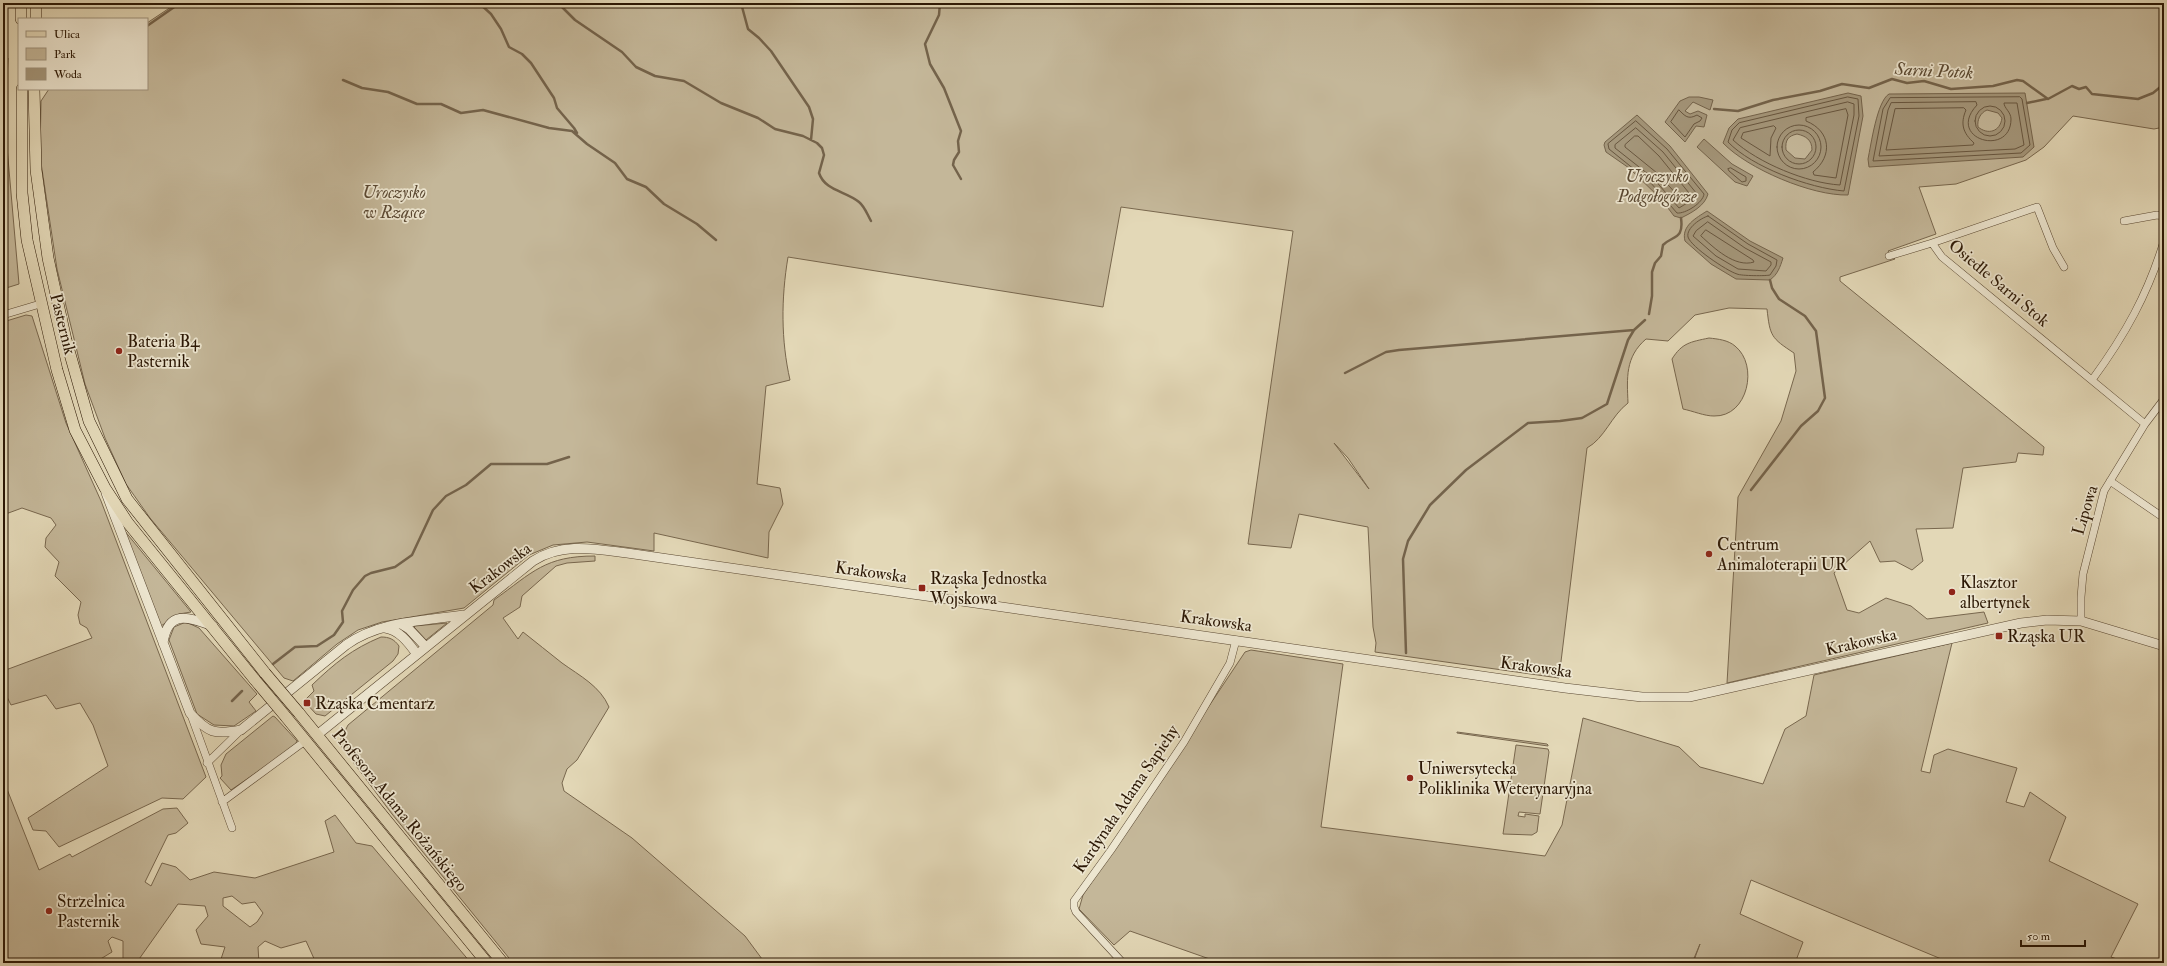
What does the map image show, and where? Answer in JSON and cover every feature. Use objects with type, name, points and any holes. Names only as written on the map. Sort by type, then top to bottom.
[{"type":"main road","points":[[21,3],[22,18]]},
{"type":"main road","points":[[36,3],[36,18]]},
{"type":"main road","name":"Pasternik","points":[[22,90],[22,193],[27,240],[33,274],[56,370],[76,430],[105,488],[128,523],[146,546]]},
{"type":"main road","name":"Pasternik","points":[[34,90],[37,176],[50,272],[66,340],[89,421],[120,486],[149,529]]},
{"type":"main road","points":[[33,274],[38,280],[44,282],[48,280],[50,272]]},
{"type":"main road","name":"Profesora Adama Rożańskiego","points":[[149,529],[503,963]]},
{"type":"main road","name":"Profesora Adama Rożańskiego","points":[[146,546],[213,626],[286,718],[487,963]]},
{"type":"street","name":"Osiedle Sarni Stok","points":[[2064,267],[2052,248],[2036,207],[1932,243],[1942,258],[2145,424]]},
{"type":"street","points":[[2124,221],[2157,214],[2164,216]]},
{"type":"street","points":[[2092,380],[2132,321],[2154,275],[2164,241]]},
{"type":"street","points":[[1889,256],[1932,243]]},
{"type":"street","points":[[3,315],[40,304]]},
{"type":"street","name":"Lipowa","points":[[2081,621],[2081,597],[2085,563],[2104,491],[2145,424],[2164,399]]},
{"type":"street","points":[[2110,481],[2164,518]]},
{"type":"street","points":[[105,488],[110,507],[162,645],[190,713],[232,828]]},
{"type":"street","name":"Krakowska","points":[[317,735],[416,653],[544,554],[563,549],[583,548],[1642,697],[1689,697],[2020,623],[2047,620],[2081,621],[2164,646]]},
{"type":"street","points":[[207,763],[241,730],[346,645],[363,635],[401,624],[465,614]]},
{"type":"street","points":[[162,645],[166,629],[171,622],[176,620],[190,619],[213,626]]},
{"type":"street","points":[[401,624],[409,628],[425,646]]},
{"type":"street","points":[[384,628],[393,630],[399,634],[416,653]]},
{"type":"street","name":"Kardynała Adama Sapiehy","points":[[1123,963],[1076,912],[1074,901],[1112,850],[1187,738],[1230,663],[1236,640]]},
{"type":"street","points":[[190,713],[202,727],[210,731],[224,733],[241,730]]},
{"type":"street","points":[[222,802],[305,741]]},
{"type":"green space","points":[[177,3],[2164,3],[2164,127],[2154,129],[2073,116],[2044,147],[2026,160],[1956,184],[1919,187],[1936,234],[1888,251],[1895,259],[1840,277],[1840,281],[2044,447],[2043,455],[2018,453],[2016,462],[1963,468],[1953,528],[1916,529],[1923,561],[1912,570],[1895,561],[1880,562],[1870,541],[1834,573],[1847,610],[1859,613],[1886,598],[1911,606],[1927,619],[1984,612],[1988,623],[1727,683],[1738,497],[1781,421],[1796,371],[1794,353],[1780,344],[1773,336],[1769,325],[1767,309],[1729,308],[1695,315],[1668,341],[1646,339],[1634,353],[1629,368],[1627,385],[1628,403],[1617,414],[1599,439],[1587,448],[1559,678],[1375,652],[1376,643],[1373,627],[1368,527],[1299,514],[1291,548],[1248,544],[1293,231],[1121,207],[1103,307],[788,257],[784,288],[783,319],[785,350],[790,380],[766,386],[757,484],[780,488],[783,504],[769,532],[768,558],[654,533],[654,551],[587,542],[553,545],[529,555],[464,608],[382,622],[358,630],[337,644],[293,681],[284,678],[150,518],[126,484],[105,438],[85,384],[57,269],[40,156],[41,101],[48,90],[148,90],[148,22]],"holes":[[[1334,443],[1348,458],[1369,489]]]},
{"type":"green space","points":[[8,58],[5,124],[19,284],[3,289],[3,60]]},
{"type":"green space","points":[[26,315],[32,316],[66,423],[101,501],[206,777],[183,799],[162,798],[59,847],[46,831],[33,830],[28,818],[108,766],[93,725],[80,703],[56,709],[46,695],[11,705],[3,689],[3,671],[92,638],[87,628],[80,624],[78,615],[81,602],[55,576],[59,562],[45,547],[46,538],[56,525],[51,518],[22,508],[3,515],[3,322]]},
{"type":"green space","points":[[1709,338],[1726,341],[1735,346],[1747,365],[1748,377],[1742,399],[1735,408],[1726,414],[1714,416],[1683,409],[1672,359],[1683,346]]},
{"type":"green space","points":[[124,530],[191,612],[179,614],[161,626]]},
{"type":"green space","points":[[595,556],[595,561],[567,563],[556,566],[522,596],[520,607],[503,618],[518,639],[523,632],[595,687],[609,707],[577,760],[567,769],[562,783],[564,791],[632,838],[745,936],[765,963],[513,963],[392,814],[339,743],[348,725],[493,605],[494,600],[519,581],[551,563],[564,559]]},
{"type":"green space","points":[[186,622],[199,628],[257,694],[249,702],[256,711],[234,726],[214,725],[197,714],[169,640],[174,627]]},
{"type":"green space","points":[[447,623],[426,640],[414,627],[415,626]]},
{"type":"green space","points":[[381,637],[391,639],[399,646],[398,654],[393,661],[325,716],[316,714],[304,701],[314,691],[312,685],[344,657],[361,646]]},
{"type":"green space","points":[[1952,643],[1921,771],[1930,773],[1934,755],[1948,749],[2017,768],[2006,802],[2024,807],[2030,792],[2066,817],[2049,861],[2138,904],[2111,957],[2129,963],[1951,963],[1751,880],[1740,914],[1803,942],[1795,963],[1693,963],[1700,944],[1692,963],[1221,963],[1130,931],[1114,945],[1079,909],[1083,895],[1245,652],[1251,650],[1343,664],[1321,827],[1545,856],[1562,825],[1583,718],[1679,747],[1700,767],[1763,784],[1785,729],[1806,716],[1814,675]]},
{"type":"green space","points":[[273,716],[297,741],[294,747],[231,790],[220,778],[222,776],[221,765],[226,754]]},
{"type":"green space","points":[[1457,733],[1547,744],[1548,746]]},
{"type":"green space","points":[[1516,745],[1548,749],[1549,752],[1540,814],[1519,812],[1518,816],[1525,817],[1525,814],[1539,816],[1537,832],[1532,835],[1503,834]]},
{"type":"green space","points":[[3,779],[39,870],[70,854],[72,857],[163,809],[177,808],[188,823],[176,833],[168,835],[145,882],[151,886],[162,863],[176,867],[190,880],[214,872],[255,878],[334,852],[325,821],[335,815],[356,843],[372,846],[471,963],[316,963],[306,941],[281,948],[265,941],[258,947],[259,963],[217,963],[221,959],[225,947],[201,944],[196,930],[208,916],[205,906],[178,904],[137,962],[123,960],[123,941],[112,937],[108,941],[112,952],[94,963],[3,963]],"holes":[[[232,896],[242,904],[255,902],[263,913],[257,922],[250,927],[223,906],[223,898]]]},
{"type":"water","points":[[1848,93],[1861,96],[1863,116],[1848,195],[1833,194],[1799,186],[1764,171],[1734,153],[1723,143],[1729,128],[1738,119]],"holes":[[[1797,134],[1806,137],[1810,141],[1812,147],[1812,150],[1805,159],[1795,158],[1786,150],[1786,144],[1789,137]]]},
{"type":"water","points":[[2025,93],[2034,147],[2023,157],[1869,167],[1868,159],[1875,124],[1881,105],[1889,94]],"holes":[[[1987,110],[1998,113],[2002,118],[2001,123],[1996,129],[1993,131],[1986,131],[1978,127],[1978,122],[1982,113]]]},
{"type":"water","points":[[1689,97],[1699,97],[1713,100],[1710,110],[1693,102],[1685,111],[1690,114],[1698,111],[1707,115],[1704,127],[1696,126],[1685,142],[1665,122],[1680,101]]},
{"type":"water","points":[[1637,115],[1670,146],[1708,194],[1701,206],[1681,218],[1674,216],[1662,200],[1629,168],[1606,152],[1604,145],[1605,142]]},
{"type":"water","points":[[1704,139],[1732,164],[1753,176],[1747,186],[1735,182],[1697,147]]},
{"type":"water","points":[[1707,211],[1750,241],[1783,258],[1773,278],[1770,280],[1736,279],[1711,264],[1685,241],[1684,236],[1687,227],[1690,223]]},
{"type":"waterway","points":[[148,25],[180,3]]},
{"type":"waterway","points":[[479,3],[491,14],[501,29],[509,47],[522,54],[531,63],[554,98],[557,108],[577,133]]},
{"type":"waterway","points":[[558,3],[575,20],[622,52],[636,67],[655,76],[684,81],[721,103],[758,118],[775,129],[803,136],[817,143],[822,148],[824,155],[819,173],[822,179],[826,184],[859,202],[871,221]]},
{"type":"waterway","points":[[741,3],[748,29],[771,51],[809,107],[813,119],[811,140]]},
{"type":"waterway","points":[[940,3],[939,15],[925,44],[930,64],[944,88],[961,131],[958,141],[959,152],[953,165],[961,179]]},
{"type":"waterway","name":"Sarni Potok","points":[[1714,109],[1738,111],[1773,100],[1820,91],[1842,84],[1869,88],[1892,79],[1907,83],[1924,81],[1951,89],[1993,86],[2017,80],[2023,81],[2048,99],[2072,86],[2079,89],[2086,87],[2092,94],[2138,99],[2153,93],[2164,84]]},
{"type":"waterway","points":[[343,80],[362,88],[388,92],[417,104],[441,104],[461,113],[483,110],[549,128],[572,131],[587,144],[615,163],[627,179],[646,187],[664,204],[697,224],[716,240]]},
{"type":"waterway","points":[[2027,103],[2046,99]]},
{"type":"waterway","points":[[1649,314],[1652,296],[1652,272],[1655,263],[1661,256],[1663,245],[1679,234],[1681,230],[1681,218]]},
{"type":"waterway","points":[[1751,490],[1801,426],[1818,411],[1825,398],[1816,331],[1805,316],[1779,299],[1772,288],[1770,280]]},
{"type":"waterway","points":[[1406,653],[1403,559],[1408,541],[1430,505],[1466,470],[1528,423],[1582,418],[1607,404],[1628,340],[1634,330],[1645,320]]},
{"type":"waterway","points":[[1345,373],[1386,352],[1399,350],[1634,330]]},
{"type":"waterway","points":[[273,664],[295,647],[317,646],[334,635],[343,622],[342,611],[353,590],[365,576],[395,567],[412,555],[433,510],[446,496],[466,485],[491,464],[547,464],[569,457]]},
{"type":"waterway","points":[[232,701],[242,691]]},
{"type":"place","name":"Bateria B4 Pasternik","points":[[119,351]]},
{"type":"place","name":"Centrum Animaloterapii UR","points":[[1709,554]]},
{"type":"place","name":"Rząska Jednostka Wojskowa","points":[[922,588]]},
{"type":"place","name":"Klasztor albertynek","points":[[1952,592]]},
{"type":"place","name":"Rząska UR","points":[[1999,636]]},
{"type":"place","name":"Rząska Cmentarz","points":[[307,703]]},
{"type":"place","name":"Uniwersytecka Poliklinika Weterynaryjna","points":[[1410,778]]},
{"type":"place","name":"Strzelnica Pasternik","points":[[49,911]]},
{"type":"park label","name":"Uroczysko Podgołogórze","points":[[1657,186]]},
{"type":"park label","name":"Uroczysko w Rząsce","points":[[394,202]]}]
